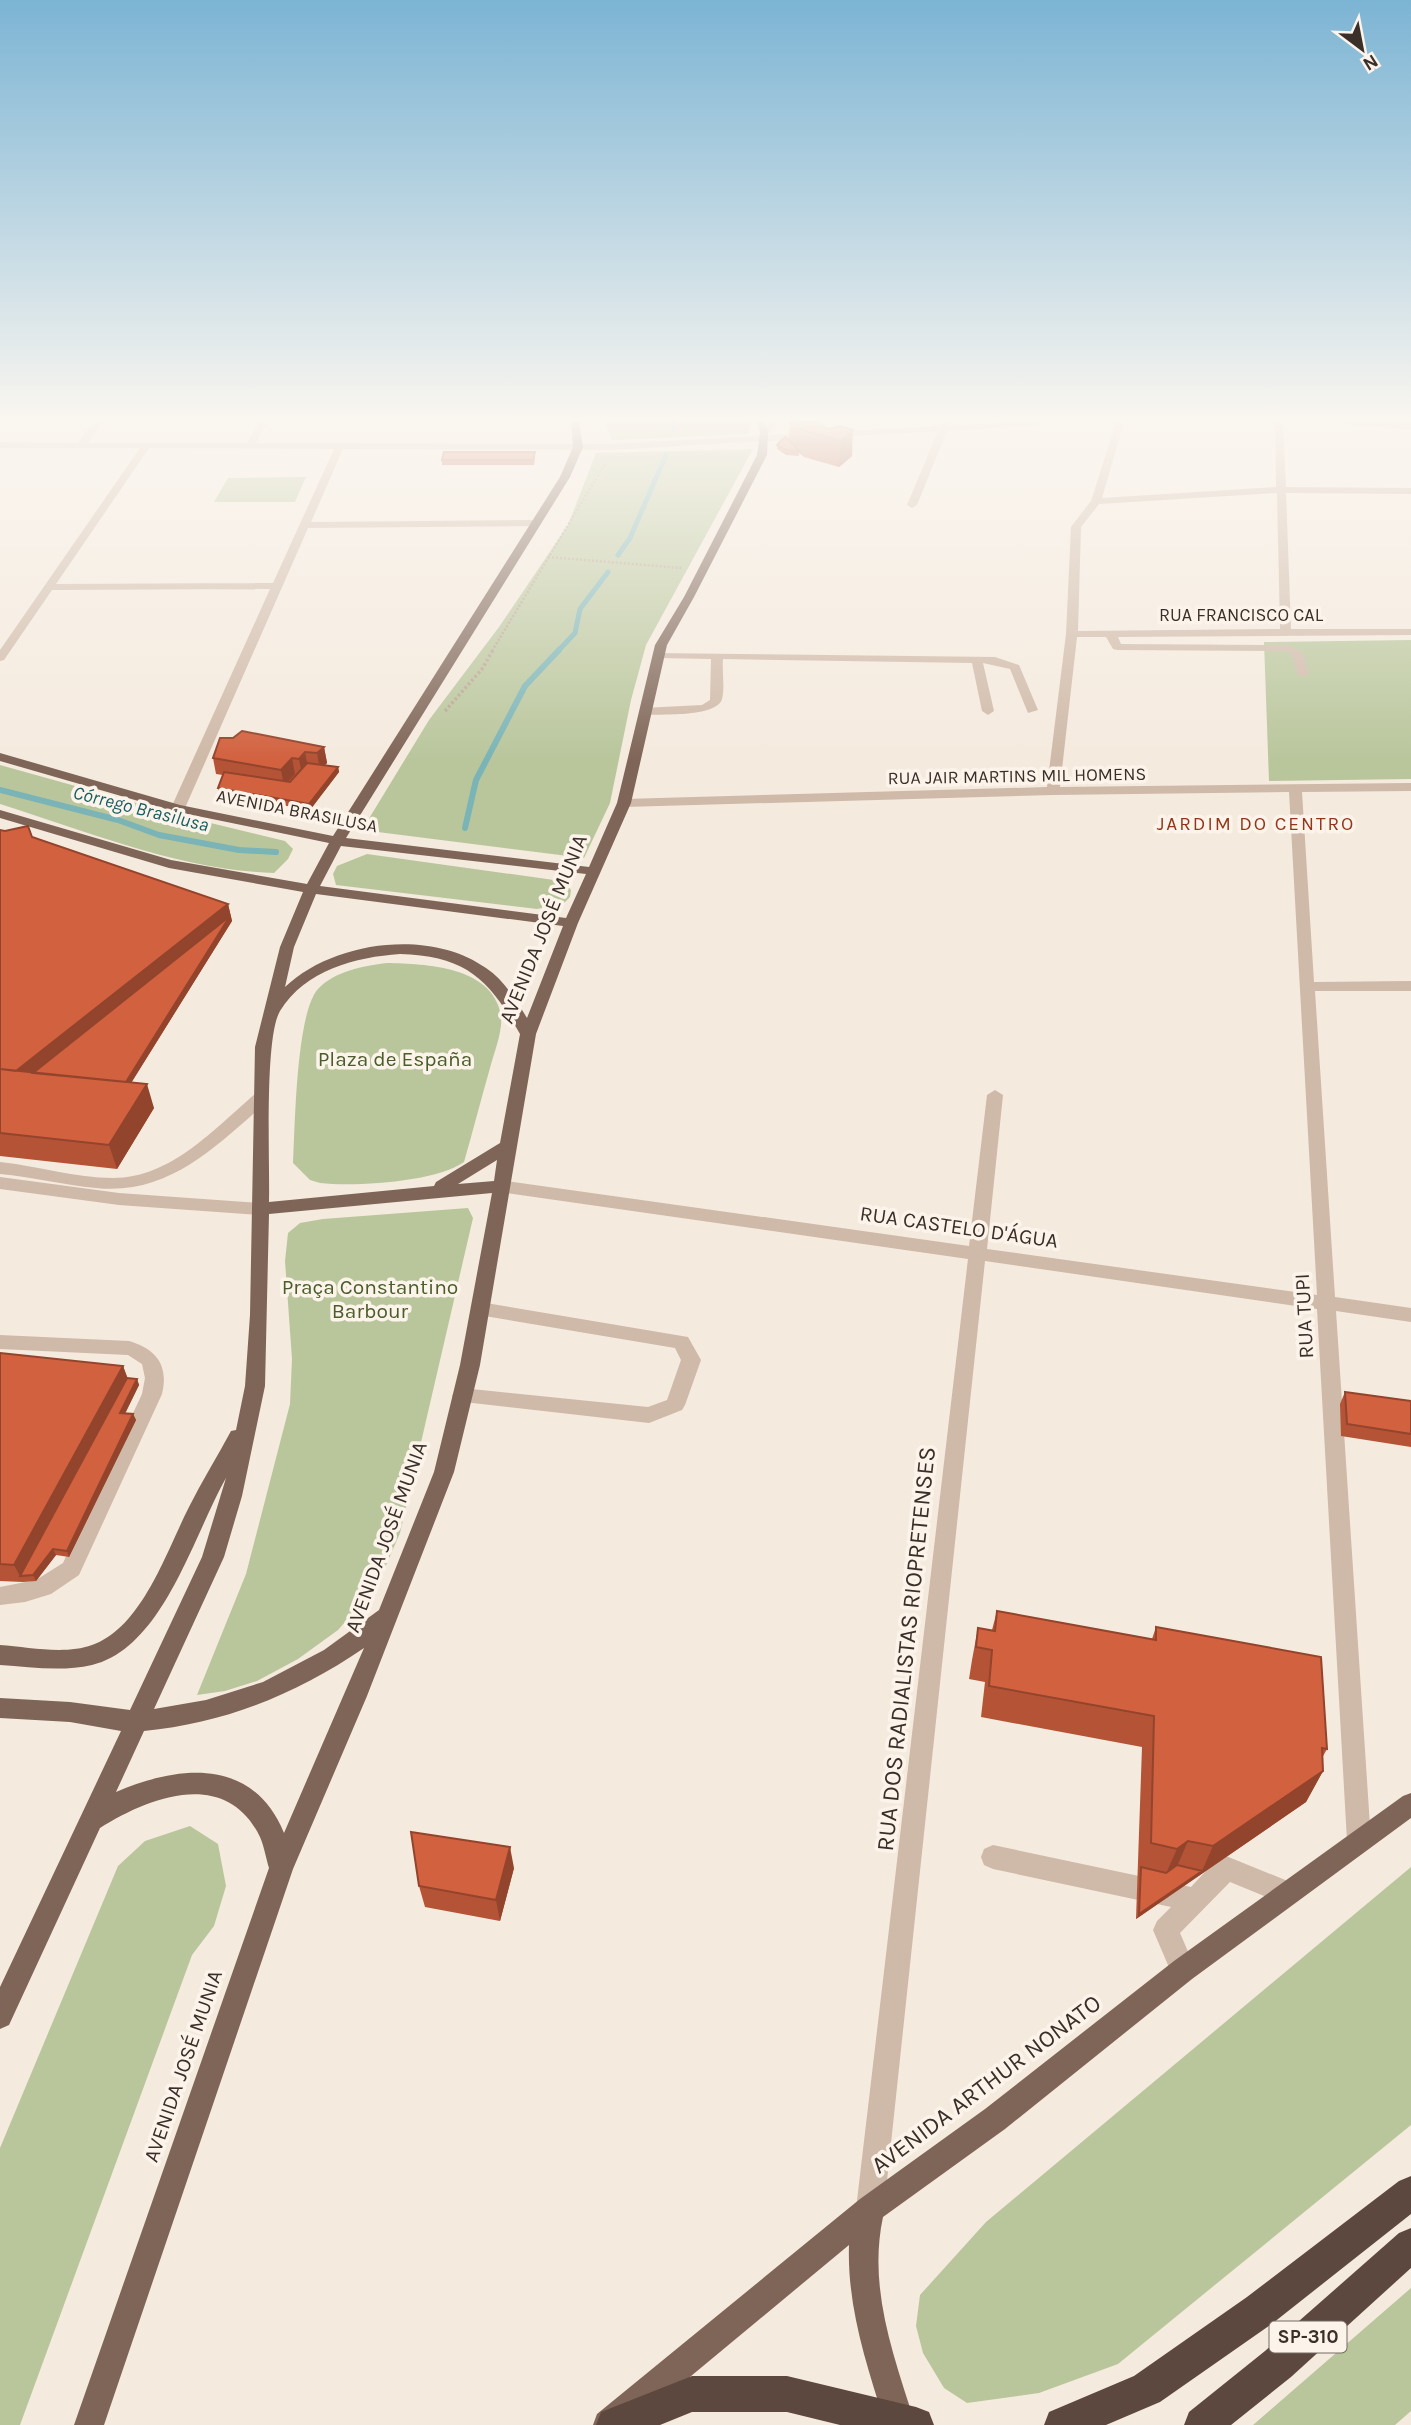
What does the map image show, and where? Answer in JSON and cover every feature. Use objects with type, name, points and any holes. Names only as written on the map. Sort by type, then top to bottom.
[{"type":"highway","points":[[1062,2425],[1147,2389],[1260,2310],[1411,2193]]},
{"type":"highway","name":"SP-310","points":[[1202,2425],[1278,2364],[1411,2245]]},
{"type":"highway","points":[[614,2425],[692,2394],[787,2394],[908,2422]]},
{"type":"main road","points":[[0,2016],[213,1557],[232,1496],[255,1386],[263,1047],[287,947],[312,889],[337,841],[529,535]]},
{"type":"main road","name":"AVENIDA JOSÉ MUNIA","points":[[89,2425],[281,1868],[390,1614],[444,1472],[480,1309],[528,1034],[571,923],[624,803],[661,645],[721,535]]},
{"type":"main road","name":"AVENIDA BRASILUSA","points":[[0,757],[178,808],[337,841],[593,871]]},
{"type":"main road","points":[[0,814],[169,864],[312,889],[571,923]]},
{"type":"main road","points":[[271,1012],[296,984],[330,964],[363,954],[406,950],[446,955],[481,971],[506,997],[528,1034]]},
{"type":"main road","points":[[429,1192],[460,1177],[507,1147]]},
{"type":"main road","points":[[261,1209],[500,1186]]},
{"type":"main road","points":[[0,1654],[42,1658],[96,1655],[127,1635],[146,1612],[174,1561],[198,1508],[246,1423]]},
{"type":"main road","points":[[0,1708],[69,1712],[136,1721],[183,1716],[230,1705],[275,1688],[337,1655],[390,1614]]},
{"type":"main road","points":[[88,1822],[109,1807],[144,1790],[179,1782],[202,1782],[223,1787],[243,1797],[258,1810],[270,1827],[278,1846],[281,1868]]},
{"type":"main road","name":"AVENIDA ARTHUR NONATO","points":[[608,2425],[870,2209],[995,2119],[1183,1970],[1411,1804]]},
{"type":"main road","points":[[870,2209],[863,2245],[863,2272],[877,2347],[908,2422]]},
{"type":"street","points":[[0,658],[85,535]]},
{"type":"street","points":[[178,808],[300,535]]},
{"type":"street","points":[[1053,791],[1072,634],[1076,535]]},
{"type":"street","points":[[1281,535],[1286,632]]},
{"type":"street","points":[[49,587],[277,586]]},
{"type":"street","name":"RUA FRANCISCO CAL","points":[[1072,634],[1411,632]]},
{"type":"street","points":[[1110,633],[1116,647],[1287,648],[1297,653],[1303,674]]},
{"type":"street","points":[[658,655],[1006,662],[1015,667],[1032,710]]},
{"type":"street","points":[[647,711],[704,708],[713,704],[716,700],[717,656]]},
{"type":"street","points":[[977,660],[988,710]]},
{"type":"street","name":"RUA JAIR MARTINS MIL HOMENS","points":[[624,803],[1053,791],[1411,787]]},
{"type":"street","name":"RUA TUPI","points":[[1295,788],[1359,1841]]},
{"type":"street","points":[[1307,987],[1411,986]]},
{"type":"street","name":"RUA DOS RADIALISTAS RIOPRETENSES","points":[[870,2209],[995,1095]]},
{"type":"street","points":[[0,1168],[126,1184],[152,1179],[189,1156],[261,1098]]},
{"type":"street","points":[[0,1183],[119,1199],[261,1209]]},
{"type":"street","name":"RUA CASTELO D'ÁGUA","points":[[500,1186],[1411,1315]]},
{"type":"street","points":[[462,1396],[649,1415],[675,1405],[691,1360],[681,1342],[480,1309]]},
{"type":"street","points":[[0,1342],[129,1348],[142,1351],[150,1358],[156,1380],[78,1559],[71,1569],[43,1587],[25,1593],[0,1596]]},
{"type":"street","points":[[1001,1859],[1187,1898]]},
{"type":"street","points":[[1183,1970],[1166,1930],[1187,1898],[1226,1868],[1286,1893]]},
{"type":"path","points":[[441,716],[482,668],[562,535]]},
{"type":"path","points":[[548,557],[682,568],[676,579]]},
{"type":"green space","points":[[561,535],[706,535],[646,645],[631,700],[610,803],[584,858],[362,830],[429,720],[499,627]]},
{"type":"green space","points":[[1411,640],[1411,779],[1269,781],[1264,642]]},
{"type":"green space","points":[[0,765],[190,818],[285,841],[293,849],[288,859],[274,873],[204,865],[135,848],[0,804]]},
{"type":"green space","points":[[367,854],[554,880],[566,884],[571,890],[570,897],[563,904],[537,909],[336,885],[333,874],[337,866]]},
{"type":"green space","name":"Plaza de España","points":[[387,963],[455,971],[485,986],[495,999],[501,1015],[499,1035],[464,1162],[435,1174],[395,1182],[335,1184],[310,1180],[293,1163],[301,1045],[311,1002],[318,989],[333,978],[359,968]]},
{"type":"green space","name":"Praça Constantino Barbour","points":[[468,1208],[473,1218],[400,1533],[377,1586],[338,1630],[298,1659],[257,1681],[225,1691],[197,1695],[246,1574],[290,1404],[292,1359],[285,1261],[288,1233],[300,1223],[323,1219]]},
{"type":"green space","points":[[190,1826],[218,1844],[226,1886],[214,1926],[192,1955],[20,2425],[0,2425],[0,2148],[118,1866],[145,1841]]},
{"type":"green space","points":[[1411,1867],[1411,2125],[1118,2364],[1039,2393],[967,2403],[944,2388],[923,2353],[916,2326],[920,2295],[986,2222]]},
{"type":"green space","points":[[1411,2288],[1411,2411],[1395,2425],[1253,2425]]},
{"type":"building","points":[[242,731],[324,747],[317,753],[305,752],[299,759],[292,758],[281,770],[213,758],[220,738],[233,738]]},
{"type":"building","points":[[307,763],[338,767],[309,804],[218,788],[224,772],[290,782]]},
{"type":"building","points":[[28,826],[32,837],[228,904],[16,1071],[0,1069],[0,830]]},
{"type":"building","points":[[230,916],[126,1082],[33,1073]]},
{"type":"building","points":[[0,1069],[147,1084],[109,1145],[0,1133]]},
{"type":"building","points":[[0,1353],[123,1366],[14,1565],[0,1564]]},
{"type":"building","points":[[127,1378],[137,1379],[120,1413],[133,1414],[67,1551],[53,1549],[33,1575],[20,1576]]},
{"type":"building","points":[[1345,1392],[1411,1401],[1411,1434],[1347,1424]]},
{"type":"building","points":[[997,1611],[1156,1640],[1156,1627],[1321,1657],[1327,1749],[1322,1748],[1323,1771],[1213,1846],[1188,1841],[1177,1849],[1151,1843],[1154,1716],[989,1686],[992,1650],[976,1647],[978,1628],[995,1631]]},
{"type":"building","points":[[411,1832],[510,1847],[496,1900],[419,1886]]},
{"type":"building","points":[[1177,1865],[1202,1871],[1139,1914],[1141,1867],[1166,1873]]},
{"type":"waterway","points":[[618,555],[631,535]]},
{"type":"waterway","points":[[558,651],[575,633],[580,609],[608,572]]},
{"type":"waterway","points":[[465,828],[476,780],[525,686],[559,650]]},
{"type":"waterway","name":"Córrego Brasilusa","points":[[0,790],[118,820],[159,835],[239,850],[276,852]]},
{"type":"district","name":"JARDIM DO CENTRO","points":[[1256,824]]}]
